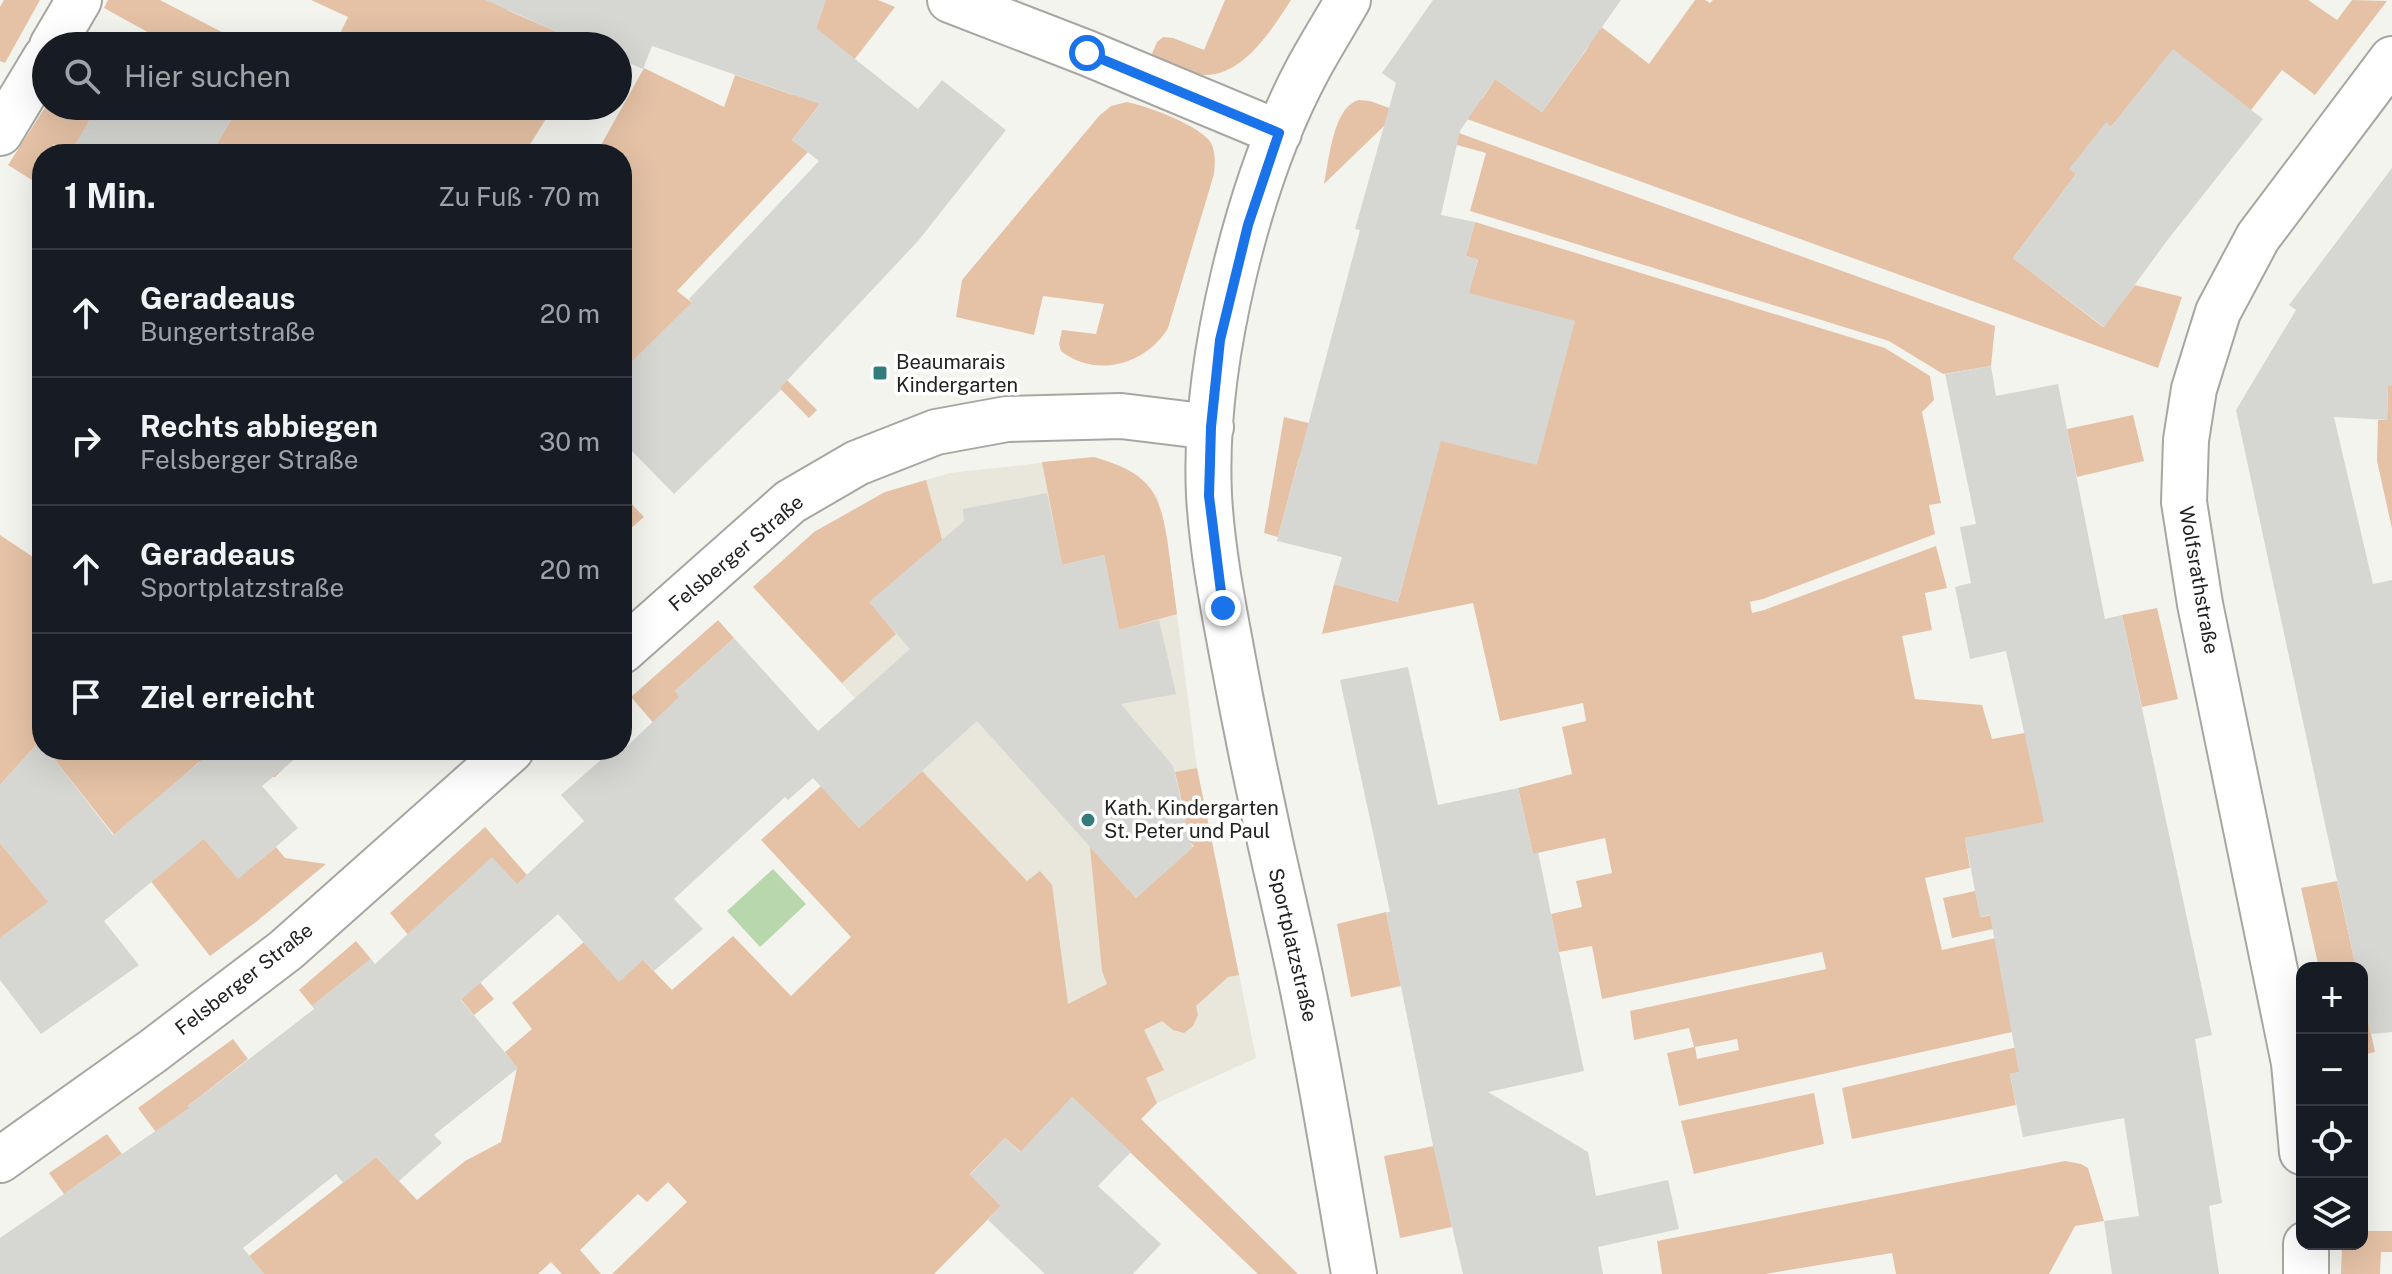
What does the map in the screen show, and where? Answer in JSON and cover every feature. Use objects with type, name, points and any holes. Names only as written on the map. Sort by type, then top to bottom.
[{"type":"street","points":[[60,32],[79,0]]},
{"type":"street","points":[[950,0],[1279,133]]},
{"type":"street","points":[[1211,427],[1220,340],[1248,225],[1279,133],[1308,70],[1348,0]]},
{"type":"street","name":"Wolfsrathstraße","points":[[2298,1106],[2294,1063],[2198,589],[2184,502],[2186,440],[2194,389],[2218,312],[2258,237],[2392,59]]},
{"type":"street","points":[[0,133],[32,80]]},
{"type":"street","name":"Felsberger Straße","points":[[632,642],[790,502],[857,463],[923,437],[1007,419],[1121,416],[1211,427]]},
{"type":"street","name":"Sportplatzstraße","points":[[1211,427],[1209,496],[1223,608],[1254,770],[1311,1025],[1354,1274]]},
{"type":"street","name":"Felsberger Straße","points":[[0,1160],[153,1051],[286,950],[500,760]]},
{"type":"street","points":[[2306,1250],[2306,1274]]},
{"type":"shaded area","points":[[4,0],[40,0],[5,63],[0,61],[0,7]]},
{"type":"shaded area","points":[[108,0],[160,0],[222,32],[148,32],[104,8]]},
{"type":"shaded area","points":[[311,0],[512,0],[507,10],[558,32],[341,32],[348,17]]},
{"type":"shaded area","points":[[816,0],[878,0],[895,7],[792,140],[808,152],[677,291],[695,305],[632,362],[632,144],[602,144],[615,120],[632,120],[632,90],[644,68],[724,107],[735,75],[793,95],[824,5]]},
{"type":"shaded area","points":[[1225,0],[1291,0],[1255,49],[1232,68],[1204,75],[1177,68],[1151,56],[1157,42],[1163,37],[1204,50]]},
{"type":"shaded area","points":[[1695,0],[1710,3],[1713,0],[2308,0],[2337,20],[2352,0],[2387,1],[2315,95],[2282,70],[2251,110],[2173,50],[2111,127],[2106,123],[2070,169],[2076,174],[2013,258],[2103,327],[2135,285],[2182,297],[2158,368],[1428,105],[1448,75],[1482,99],[1495,79],[1542,112],[1587,49],[1599,25],[1649,64]]},
{"type":"shaded area","points":[[1359,100],[1370,101],[1995,326],[1991,366],[1943,374],[1889,341],[1470,211],[1486,153],[1385,125],[1324,184],[1338,123],[1350,104]]},
{"type":"shaded area","points":[[1127,102],[1185,123],[1205,136],[1211,143],[1214,155],[1214,174],[1168,328],[1159,340],[1134,358],[1105,366],[1075,360],[1061,351],[1059,344],[1062,330],[1096,334],[1104,304],[1043,296],[1034,335],[956,317],[962,280],[1099,116],[1111,106]]},
{"type":"shaded area","points":[[37,120],[90,120],[76,144],[32,144],[32,180],[8,165]]},
{"type":"shaded area","points":[[231,120],[545,120],[530,144],[217,144]]},
{"type":"shaded area","points":[[1475,222],[1885,348],[1930,376],[1934,400],[1922,412],[1941,503],[1929,505],[1935,534],[1750,602],[1752,613],[1764,610],[1936,546],[1947,588],[1925,593],[1932,630],[1902,636],[1915,699],[1982,705],[1992,739],[2035,731],[2055,821],[1965,838],[1970,868],[1925,878],[1942,950],[2041,928],[2030,1028],[1679,1106],[1667,1053],[1694,1047],[1689,1028],[1634,1040],[1630,1011],[1826,969],[1822,952],[1602,999],[1592,946],[1559,952],[1551,914],[1582,907],[1576,881],[1612,873],[1605,838],[1533,854],[1518,788],[1572,774],[1562,727],[1586,721],[1583,703],[1500,721],[1473,603],[1322,634],[1334,584],[1398,602],[1430,481],[1299,458],[1278,537],[1264,533],[1284,417],[1369,438],[1455,381],[1568,320],[1521,307],[1455,320],[1469,291],[1478,260],[1466,256]],"holes":[[[1737,1039],[1739,1050],[1697,1059],[1695,1047]]]},
{"type":"shaded area","points":[[746,339],[817,410],[809,418],[738,346]]},
{"type":"shaded area","points":[[2388,386],[2392,386],[2392,529],[2377,461],[2378,420],[2387,420]]},
{"type":"shaded area","points":[[2133,415],[2144,461],[2077,477],[2067,429]]},
{"type":"shaded area","name":"Kath. Kindergarten St. Peter und Paul","points":[[1094,457],[1126,469],[1147,484],[1158,498],[1197,768],[1256,1058],[1157,1103],[1141,1119],[1111,1133],[935,967],[922,771],[753,587],[814,532],[885,492],[950,473]]},
{"type":"shaded area","points":[[1094,457],[1139,477],[1156,497],[1165,526],[1177,614],[1119,630],[1104,555],[1062,565],[1042,462]]},
{"type":"shaded area","points":[[926,480],[945,550],[870,602],[896,634],[842,683],[753,587],[814,532],[885,492]]},
{"type":"shaded area","points":[[632,504],[644,517],[632,527]]},
{"type":"shaded area","points":[[0,535],[32,556],[32,750],[0,785]]},
{"type":"shaded area","points":[[2157,608],[2178,699],[2142,707],[2122,615]]},
{"type":"shaded area","points":[[718,620],[734,638],[675,691],[684,701],[656,726],[632,696]]},
{"type":"shaded area","points":[[55,760],[278,760],[284,768],[275,777],[199,762],[164,793],[238,878],[276,847],[285,858],[326,864],[210,956]]},
{"type":"shaded area","points":[[1197,768],[1239,975],[1228,977],[1196,1006],[1198,1015],[1193,1026],[1184,1033],[1173,1030],[1162,1021],[1144,1030],[1164,1070],[1146,1078],[1157,1103],[1141,1119],[1298,1274],[1258,1274],[1072,1097],[1022,1153],[1005,1138],[970,1174],[1001,1206],[934,1274],[612,1274],[687,1202],[668,1182],[647,1202],[638,1194],[580,1250],[601,1274],[562,1274],[551,1262],[538,1274],[264,1274],[249,1256],[376,1157],[417,1200],[465,1161],[501,1142],[517,1068],[505,1052],[532,1029],[512,1003],[584,942],[643,960],[672,990],[733,936],[791,996],[851,937],[761,840],[821,786],[859,828],[922,771],[1027,881],[1040,871],[1052,885],[1068,1004],[1107,984],[1102,971],[1090,847],[1136,898],[1194,846],[1170,817],[1183,806],[1175,772]]},
{"type":"shaded area","points":[[485,827],[527,875],[464,963],[494,999],[474,1015],[390,913]]},
{"type":"shaded area","points":[[0,843],[33,883],[58,863],[59,895],[0,938]]},
{"type":"shaded area","points":[[773,869],[806,904],[760,947],[727,911]]},
{"type":"shaded area","points":[[2337,881],[2355,962],[2318,962],[2301,888]]},
{"type":"shaded area","points":[[1975,891],[1981,917],[2010,912],[2052,916],[1952,938],[1943,898]]},
{"type":"shaded area","points":[[1386,912],[1401,986],[1351,997],[1337,924]]},
{"type":"shaded area","points":[[356,941],[371,959],[312,1006],[299,990]]},
{"type":"shaded area","points":[[2368,1020],[2375,1052],[2368,1054]]},
{"type":"shaded area","points":[[233,1039],[248,1059],[188,1106],[251,1189],[201,1193],[138,1108]]},
{"type":"shaded area","points":[[2034,1043],[2040,1067],[2010,1074],[2016,1105],[1852,1139],[1842,1088]]},
{"type":"shaded area","points":[[1814,1093],[1824,1144],[1694,1174],[1681,1121]]},
{"type":"shaded area","points":[[107,1134],[122,1154],[64,1194],[49,1173]]},
{"type":"shaded area","points":[[1434,1146],[1452,1227],[1400,1238],[1384,1156]]},
{"type":"shaded area","points":[[2065,1161],[2088,1168],[2104,1221],[2075,1226],[2049,1274],[1896,1274],[1892,1253],[1765,1274],[1662,1274],[1657,1241]]},
{"type":"shaded area","points":[[2368,1231],[2392,1231],[2392,1252],[2381,1252],[2380,1274],[2341,1274],[2342,1250],[2368,1250]]},
{"type":"building","points":[[485,0],[826,0],[816,28],[918,109],[942,80],[1006,130],[918,241],[781,390],[674,494],[632,451],[632,361],[692,302],[689,299],[819,161],[792,140],[820,104],[652,46],[643,69],[632,64],[632,32],[558,32]]},
{"type":"building","points":[[1433,0],[1621,0],[1542,112],[1495,79],[1460,131],[1441,215],[1475,222],[1466,256],[1478,259],[1469,293],[1575,321],[1537,465],[1441,441],[1398,602],[1334,584],[1342,557],[1277,541],[1360,230],[1355,229],[1396,83],[1382,73]]},
{"type":"building","points":[[2173,49],[2263,119],[2104,327],[2013,258],[2076,174],[2069,169],[2106,122],[2111,127]]},
{"type":"building","points":[[90,120],[231,120],[217,144],[76,144]]},
{"type":"building","points":[[2392,168],[2392,386],[2388,386],[2387,420],[2334,417],[2373,584],[2392,580],[2392,1032],[2371,1034],[2368,1020],[2368,962],[2355,962],[2236,410],[2296,310],[2289,305]]},
{"type":"building","points":[[1991,366],[1996,396],[2058,384],[2105,619],[2122,615],[2212,1035],[2195,1039],[2222,1203],[2209,1206],[2219,1274],[2112,1274],[2104,1221],[2139,1216],[2124,1118],[2023,1137],[2010,1074],[2019,1072],[1990,915],[1980,917],[1965,838],[2044,822],[2006,651],[1970,659],[1955,587],[1971,583],[1960,527],[1976,524],[1945,374]]},
{"type":"building","points":[[1047,493],[1062,565],[1104,555],[1119,630],[1159,620],[1176,694],[1121,704],[1173,766],[1192,848],[1136,898],[977,721],[859,828],[813,778],[788,800],[785,797],[674,899],[703,929],[654,971],[643,960],[619,982],[558,914],[461,1000],[518,1068],[434,1135],[442,1143],[399,1181],[376,1157],[343,1183],[336,1174],[243,1248],[264,1274],[0,1274],[0,1238],[189,1108],[314,1009],[312,1006],[371,959],[375,964],[492,857],[517,884],[584,821],[561,795],[601,760],[632,760],[632,741],[679,697],[675,691],[734,638],[818,731],[910,649],[869,602],[964,521],[963,509]]},
{"type":"building","points":[[1408,667],[1438,805],[1518,788],[1533,854],[1538,852],[1584,1071],[1488,1092],[1588,1152],[1596,1196],[1668,1180],[1679,1229],[1598,1247],[1603,1274],[1463,1274],[1432,1141],[1386,912],[1390,912],[1340,680]]},
{"type":"building","points":[[32,750],[32,760],[55,760],[113,835],[202,760],[294,760],[262,786],[298,828],[238,879],[204,839],[104,921],[139,965],[41,1034],[0,980],[0,938],[48,902],[0,843],[0,785]]},
{"type":"building","points":[[1072,1097],[1131,1152],[1098,1186],[1161,1244],[1133,1274],[1045,1274],[988,1220],[1001,1206],[970,1175],[1005,1138],[1020,1152]]},
{"type":"place","name":"Beaumarais Kindergarten","points":[[880,373]]},
{"type":"place","name":"Kath. Kindergarten St. Peter und Paul","points":[[1088,820]]},
{"type":"route","points":[[1087,53],[1279,133],[1248,225],[1220,340],[1211,427],[1209,496],[1223,608]]}]
